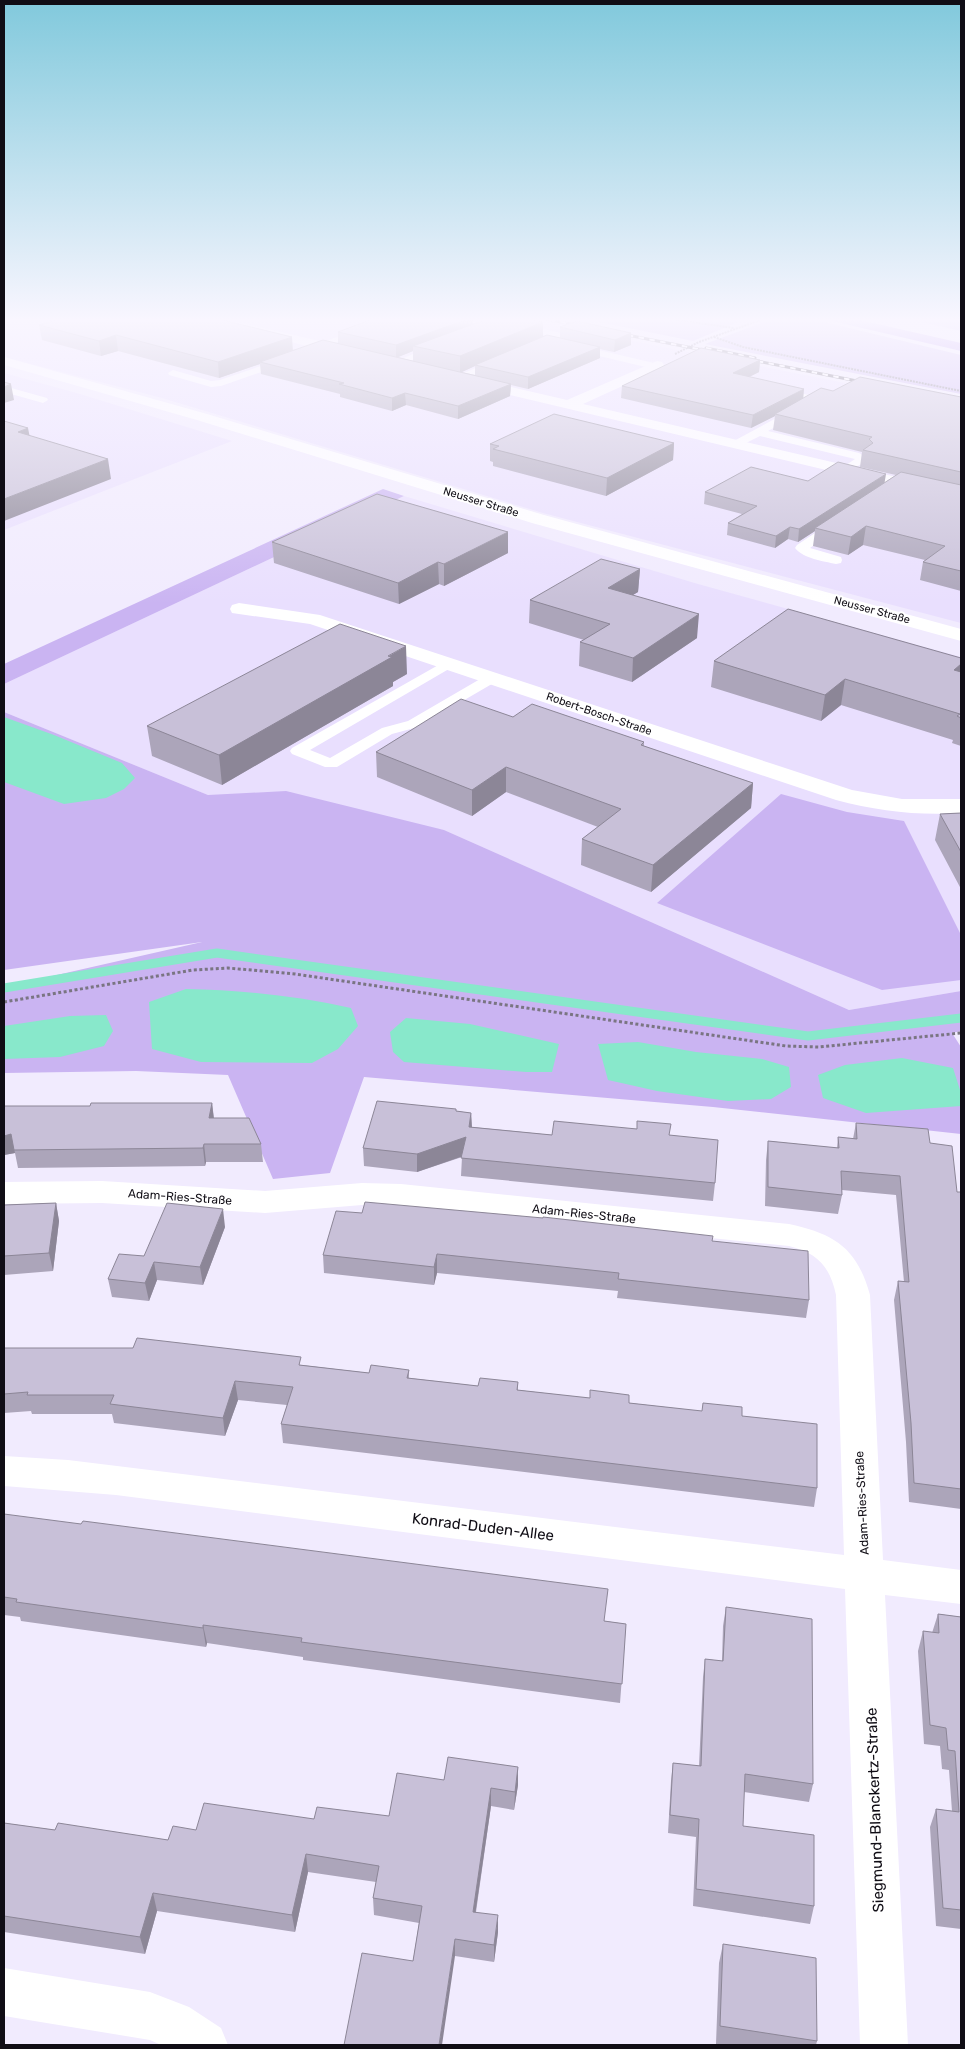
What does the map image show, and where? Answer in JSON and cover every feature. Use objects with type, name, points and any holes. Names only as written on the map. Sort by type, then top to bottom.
[{"type":"street","name":"Neusser Straße","points":[[193,414],[538,519],[961,635]]},
{"type":"street","points":[[605,414],[961,497]]},
{"type":"street","points":[[676,445],[678,442],[694,434]]},
{"type":"street","points":[[710,454],[760,450]]},
{"type":"street","name":"Robert-Bosch-Straße","points":[[239,609],[313,619],[857,799],[904,806],[961,806]]},
{"type":"street","name":"Adam-Ries-Straße","points":[[4,1193],[102,1192],[265,1202],[362,1194],[401,1195],[790,1235],[813,1241],[827,1249],[839,1260],[847,1274],[853,1295],[866,1575]]},
{"type":"street","name":"Konrad-Duden-Allee","points":[[4,1471],[116,1480],[961,1587]]},
{"type":"street","name":"Siegmund-Blanckertz-Straße","points":[[866,1575],[884,2045]]},
{"type":"street","points":[[4,1992],[150,2016],[172,2024],[204,2045]]},
{"type":"lane","points":[[736,444],[792,414]]},
{"type":"lane","points":[[758,432],[859,456],[863,459],[845,470]]},
{"type":"lane","points":[[883,492],[899,482]]},
{"type":"lane","points":[[836,560],[810,553],[801,548],[843,518]]},
{"type":"lane","points":[[449,663],[298,751],[331,764],[386,731],[413,724],[492,678]]},
{"type":"path","points":[[4,1002],[158,974],[228,968],[295,974],[786,1046],[819,1047],[961,1033]]},
{"type":"shaded area","points":[[4,414],[143,414],[232,441],[4,530]]},
{"type":"shaded area","points":[[214,414],[961,414],[961,623],[543,513]]},
{"type":"shaded area","points":[[383,489],[404,496],[4,684],[4,664]]},
{"type":"shaded area","points":[[404,496],[698,584],[961,657],[961,991],[849,1010],[444,830],[208,795],[4,712],[4,684]]},
{"type":"shaded area","points":[[4,712],[208,795],[286,791],[444,830],[849,1010],[961,991],[961,1031],[952,1033],[961,1047],[961,1134],[713,1107],[364,1077],[330,1173],[273,1179],[228,1075],[136,1071],[4,1073],[4,987],[202,942],[4,970]]},
{"type":"shaded area","points":[[4,717],[122,763],[135,778],[124,789],[106,798],[64,804],[4,782]]},
{"type":"shaded area","points":[[781,794],[847,812],[904,821],[961,935],[961,980],[882,990],[657,903]]},
{"type":"shaded area","points":[[186,989],[269,994],[351,1008],[358,1026],[338,1049],[312,1063],[201,1062],[152,1049],[149,1002]]},
{"type":"shaded area","points":[[106,1015],[113,1031],[104,1046],[60,1057],[4,1059],[4,1026],[70,1016]]},
{"type":"shaded area","points":[[406,1018],[470,1024],[559,1044],[552,1072],[526,1072],[404,1062],[393,1052],[390,1032]]},
{"type":"shaded area","points":[[638,1042],[696,1052],[762,1059],[789,1067],[791,1087],[771,1099],[728,1101],[657,1091],[608,1080],[598,1044]]},
{"type":"shaded area","points":[[902,1058],[953,1068],[961,1093],[961,1106],[866,1113],[823,1098],[818,1075],[845,1065]]},
{"type":"building","points":[[554,414],[674,443],[607,478],[493,449],[499,446],[490,444]]},
{"type":"building","points":[[775,414],[961,414],[961,472],[863,450],[873,443],[869,439],[872,437]]},
{"type":"building","points":[[4,421],[28,428],[18,432],[108,459],[4,499]]},
{"type":"building","points":[[838,462],[886,474],[799,529],[790,527],[776,536],[728,523],[757,506],[705,492],[751,467],[808,481]]},
{"type":"building","points":[[901,472],[961,485],[961,571],[923,562],[945,546],[866,526],[851,537],[815,528]]},
{"type":"building","points":[[377,494],[508,532],[444,564],[438,562],[398,583],[272,542]]},
{"type":"building","points":[[601,559],[640,569],[608,588],[699,614],[633,658],[580,642],[610,624],[530,600]]},
{"type":"building","points":[[788,609],[961,658],[961,664],[954,670],[961,672],[961,718],[957,716],[960,714],[845,679],[825,695],[714,661]]},
{"type":"building","points":[[340,624],[406,646],[388,656],[392,657],[219,755],[147,726]]},
{"type":"building","points":[[461,699],[513,717],[532,704],[644,742],[641,745],[753,783],[653,865],[582,839],[621,809],[506,767],[472,790],[376,752]]},
{"type":"building","points":[[961,813],[961,852],[940,814]]},
{"type":"building","points":[[377,1101],[456,1109],[456,1111],[471,1113],[469,1127],[552,1135],[554,1121],[637,1129],[637,1121],[671,1124],[669,1135],[718,1140],[715,1183],[461,1158],[466,1137],[417,1154],[363,1148]]},
{"type":"building","points":[[91,1103],[212,1103],[209,1118],[249,1118],[261,1144],[204,1144],[203,1148],[14,1150],[11,1134],[4,1136],[4,1106],[90,1106]]},
{"type":"building","points":[[856,1123],[928,1129],[930,1143],[952,1146],[957,1192],[961,1192],[961,1489],[914,1483],[911,1423],[898,1281],[909,1282],[900,1176],[841,1171],[842,1195],[768,1187],[768,1141],[839,1148],[838,1137],[857,1139]]},
{"type":"building","points":[[365,1202],[543,1217],[713,1236],[712,1241],[808,1251],[809,1300],[618,1279],[619,1273],[437,1254],[434,1267],[323,1255],[336,1211],[362,1213]]},
{"type":"building","points":[[56,1203],[49,1253],[4,1256],[4,1205]]},
{"type":"building","points":[[167,1203],[223,1209],[200,1267],[154,1262],[145,1283],[108,1279],[119,1254],[144,1256]]},
{"type":"building","points":[[137,1338],[301,1357],[299,1365],[369,1373],[371,1365],[409,1370],[407,1378],[478,1386],[480,1378],[518,1382],[517,1390],[590,1398],[590,1390],[629,1395],[629,1403],[702,1411],[703,1403],[742,1407],[742,1416],[817,1424],[817,1488],[281,1424],[293,1387],[235,1381],[223,1418],[110,1404],[114,1395],[27,1395],[28,1392],[4,1394],[4,1348],[133,1348]]},
{"type":"building","points":[[4,1514],[81,1524],[83,1521],[608,1589],[604,1621],[626,1624],[622,1684],[301,1642],[302,1638],[203,1625],[203,1628],[16,1602],[17,1599],[4,1597]]},
{"type":"building","points":[[726,1607],[812,1619],[813,1784],[745,1774],[743,1826],[814,1835],[814,1906],[696,1889],[699,1819],[670,1815],[673,1763],[701,1766],[705,1659],[723,1661]]},
{"type":"building","points":[[938,1614],[961,1617],[961,1910],[943,1908],[936,1809],[959,1812],[955,1751],[948,1750],[946,1728],[930,1725],[923,1631],[939,1633]]},
{"type":"building","points":[[448,1757],[518,1767],[515,1792],[491,1788],[473,1912],[498,1915],[494,1945],[455,1939],[439,2045],[344,2045],[362,1953],[413,1961],[422,1906],[373,1898],[379,1866],[306,1854],[292,1915],[153,1893],[140,1937],[4,1916],[4,1823],[55,1830],[58,1823],[168,1840],[173,1826],[196,1830],[204,1803],[314,1819],[317,1807],[389,1816],[397,1773],[444,1780]]},
{"type":"building","points":[[723,1944],[816,1958],[817,2041],[720,2026]]},
{"type":"waterway","points":[[4,988],[217,953],[808,1036],[961,1018]]}]
